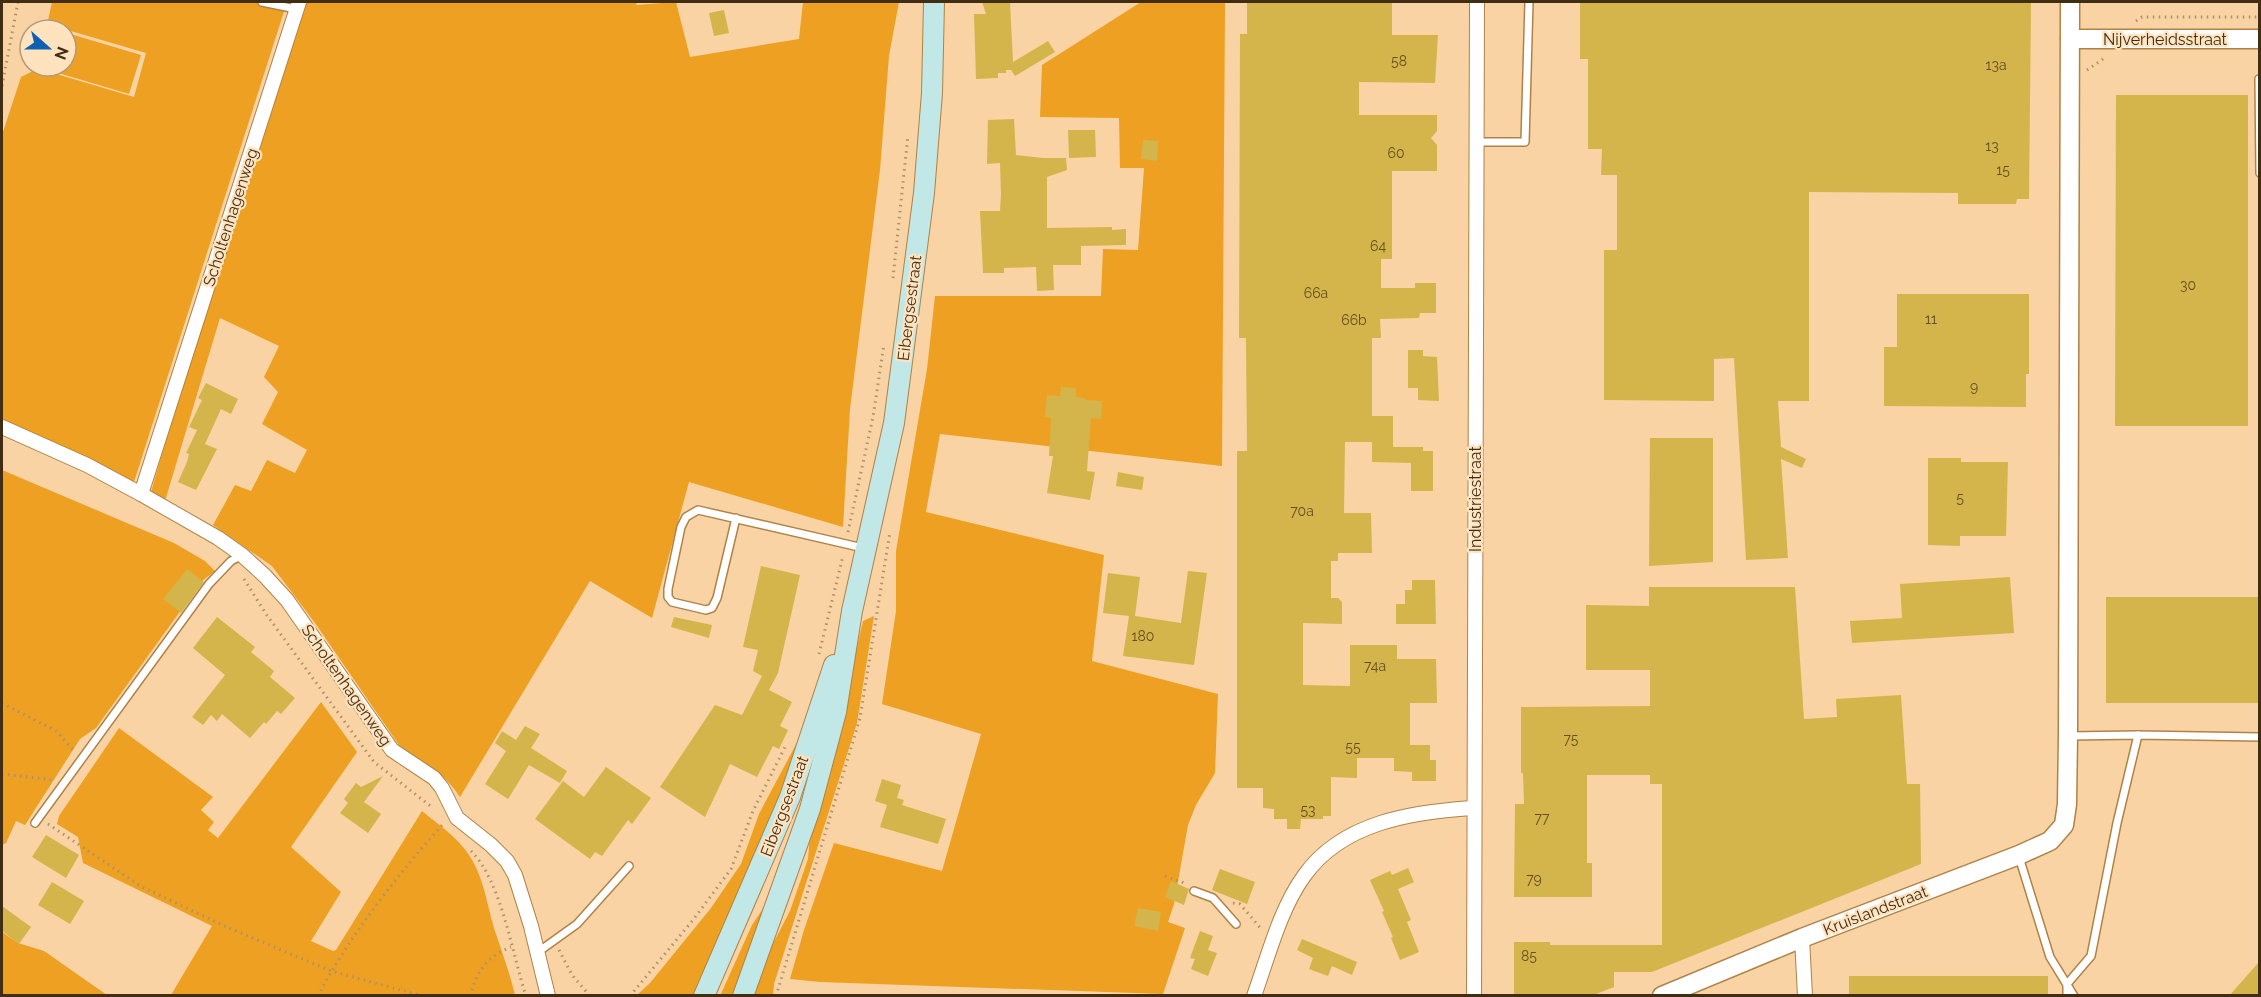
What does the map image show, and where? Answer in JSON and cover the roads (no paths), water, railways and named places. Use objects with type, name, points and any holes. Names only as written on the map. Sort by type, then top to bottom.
[{"type":"main road","name":"Eibergsestraat","points":[[743,996],[810,808],[836,712],[852,611],[894,423],[924,193],[932,93],[934,2]]},
{"type":"main road","name":"Eibergsestraat","points":[[704,996],[790,796],[852,611]]},
{"type":"street","name":"Industriestraat","points":[[1474,996],[1477,2]]},
{"type":"street","name":"Kruislandstraat","points":[[1662,996],[1802,938],[2019,855],[2050,841],[2064,825],[2067,804],[2068,736],[2070,2]]},
{"type":"street","name":"Scholtenhagenweg","points":[[141,494],[298,5]]},
{"type":"street","name":"Nijverheidsstraat","points":[[2070,39],[2259,39]]},
{"type":"street","name":"Scholtenhagenweg","points":[[2,427],[87,465],[141,494],[218,538],[237,558],[265,576],[287,600],[392,750],[434,778],[442,788],[457,818],[507,861],[515,875],[548,996]]},
{"type":"street","points":[[1254,996],[1291,898],[1304,876],[1326,852],[1352,834],[1378,824],[1434,810],[1473,808]]},
{"type":"street","points":[[1802,938],[1805,996]]},
{"type":"lane","name":"Scholtenhagenweg","points":[[262,2],[298,5]]},
{"type":"lane","points":[[1477,142],[1525,142],[1529,2]]},
{"type":"lane","points":[[2259,79],[2259,173]]},
{"type":"lane","points":[[736,518],[717,598],[712,608],[706,610],[672,602],[668,597],[668,589],[681,527],[686,517],[698,510],[736,518],[866,549]]},
{"type":"lane","points":[[37,820],[68,781],[209,584],[237,558]]},
{"type":"lane","points":[[2067,996],[2067,984],[2091,956],[2117,823],[2138,735]]},
{"type":"lane","points":[[2068,736],[2259,737]]},
{"type":"lane","points":[[2019,855],[2050,957],[2074,996]]},
{"type":"lane","points":[[537,952],[577,924],[629,866]]},
{"type":"lane","points":[[1194,891],[1213,898],[1236,924]]}]
